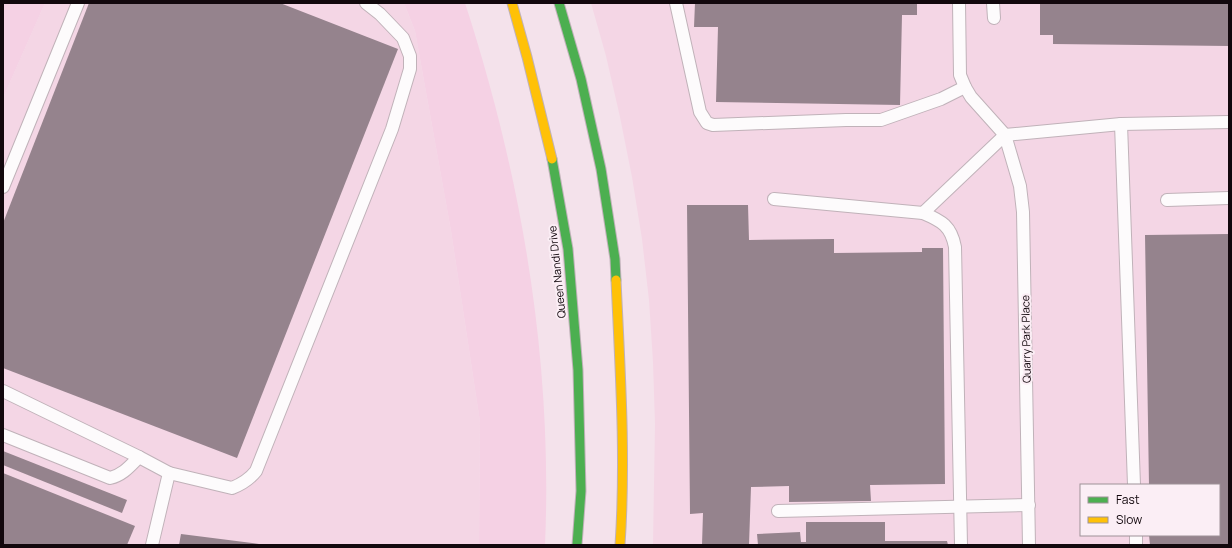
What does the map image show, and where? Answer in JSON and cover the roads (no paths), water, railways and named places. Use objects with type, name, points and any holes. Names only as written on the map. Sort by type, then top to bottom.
[{"type":"main road","name":"Queen Nandi Drive","points":[[512,3],[552,158],[568,249],[578,370],[581,491],[577,545]]},
{"type":"main road","points":[[559,3],[581,79],[601,169],[615,259],[621,386],[622,514],[620,545]]},
{"type":"lane","points":[[3,187],[78,3]]},
{"type":"lane","points":[[3,391],[169,473],[232,488],[250,478],[256,471],[392,129],[410,69],[410,56],[403,38],[380,14],[366,3]]},
{"type":"lane","points":[[676,3],[700,112],[707,122],[713,125],[881,120],[906,113],[941,99],[965,87]]},
{"type":"lane","points":[[959,3],[960,75],[971,97],[1005,135]]},
{"type":"lane","points":[[993,3],[994,18]]},
{"type":"lane","points":[[924,213],[1005,135],[1121,124],[1229,122]]},
{"type":"lane","points":[[1121,124],[1134,484]]},
{"type":"lane","name":"Quarry Park Place","points":[[1005,135],[1020,186],[1023,212],[1029,545]]},
{"type":"lane","points":[[1167,200],[1229,198]]},
{"type":"lane","points":[[774,199],[924,213],[946,225],[955,247],[961,545]]},
{"type":"lane","points":[[3,435],[110,478],[119,476],[139,457]]},
{"type":"lane","points":[[152,545],[169,473]]},
{"type":"lane","points":[[778,511],[1029,505]]}]
